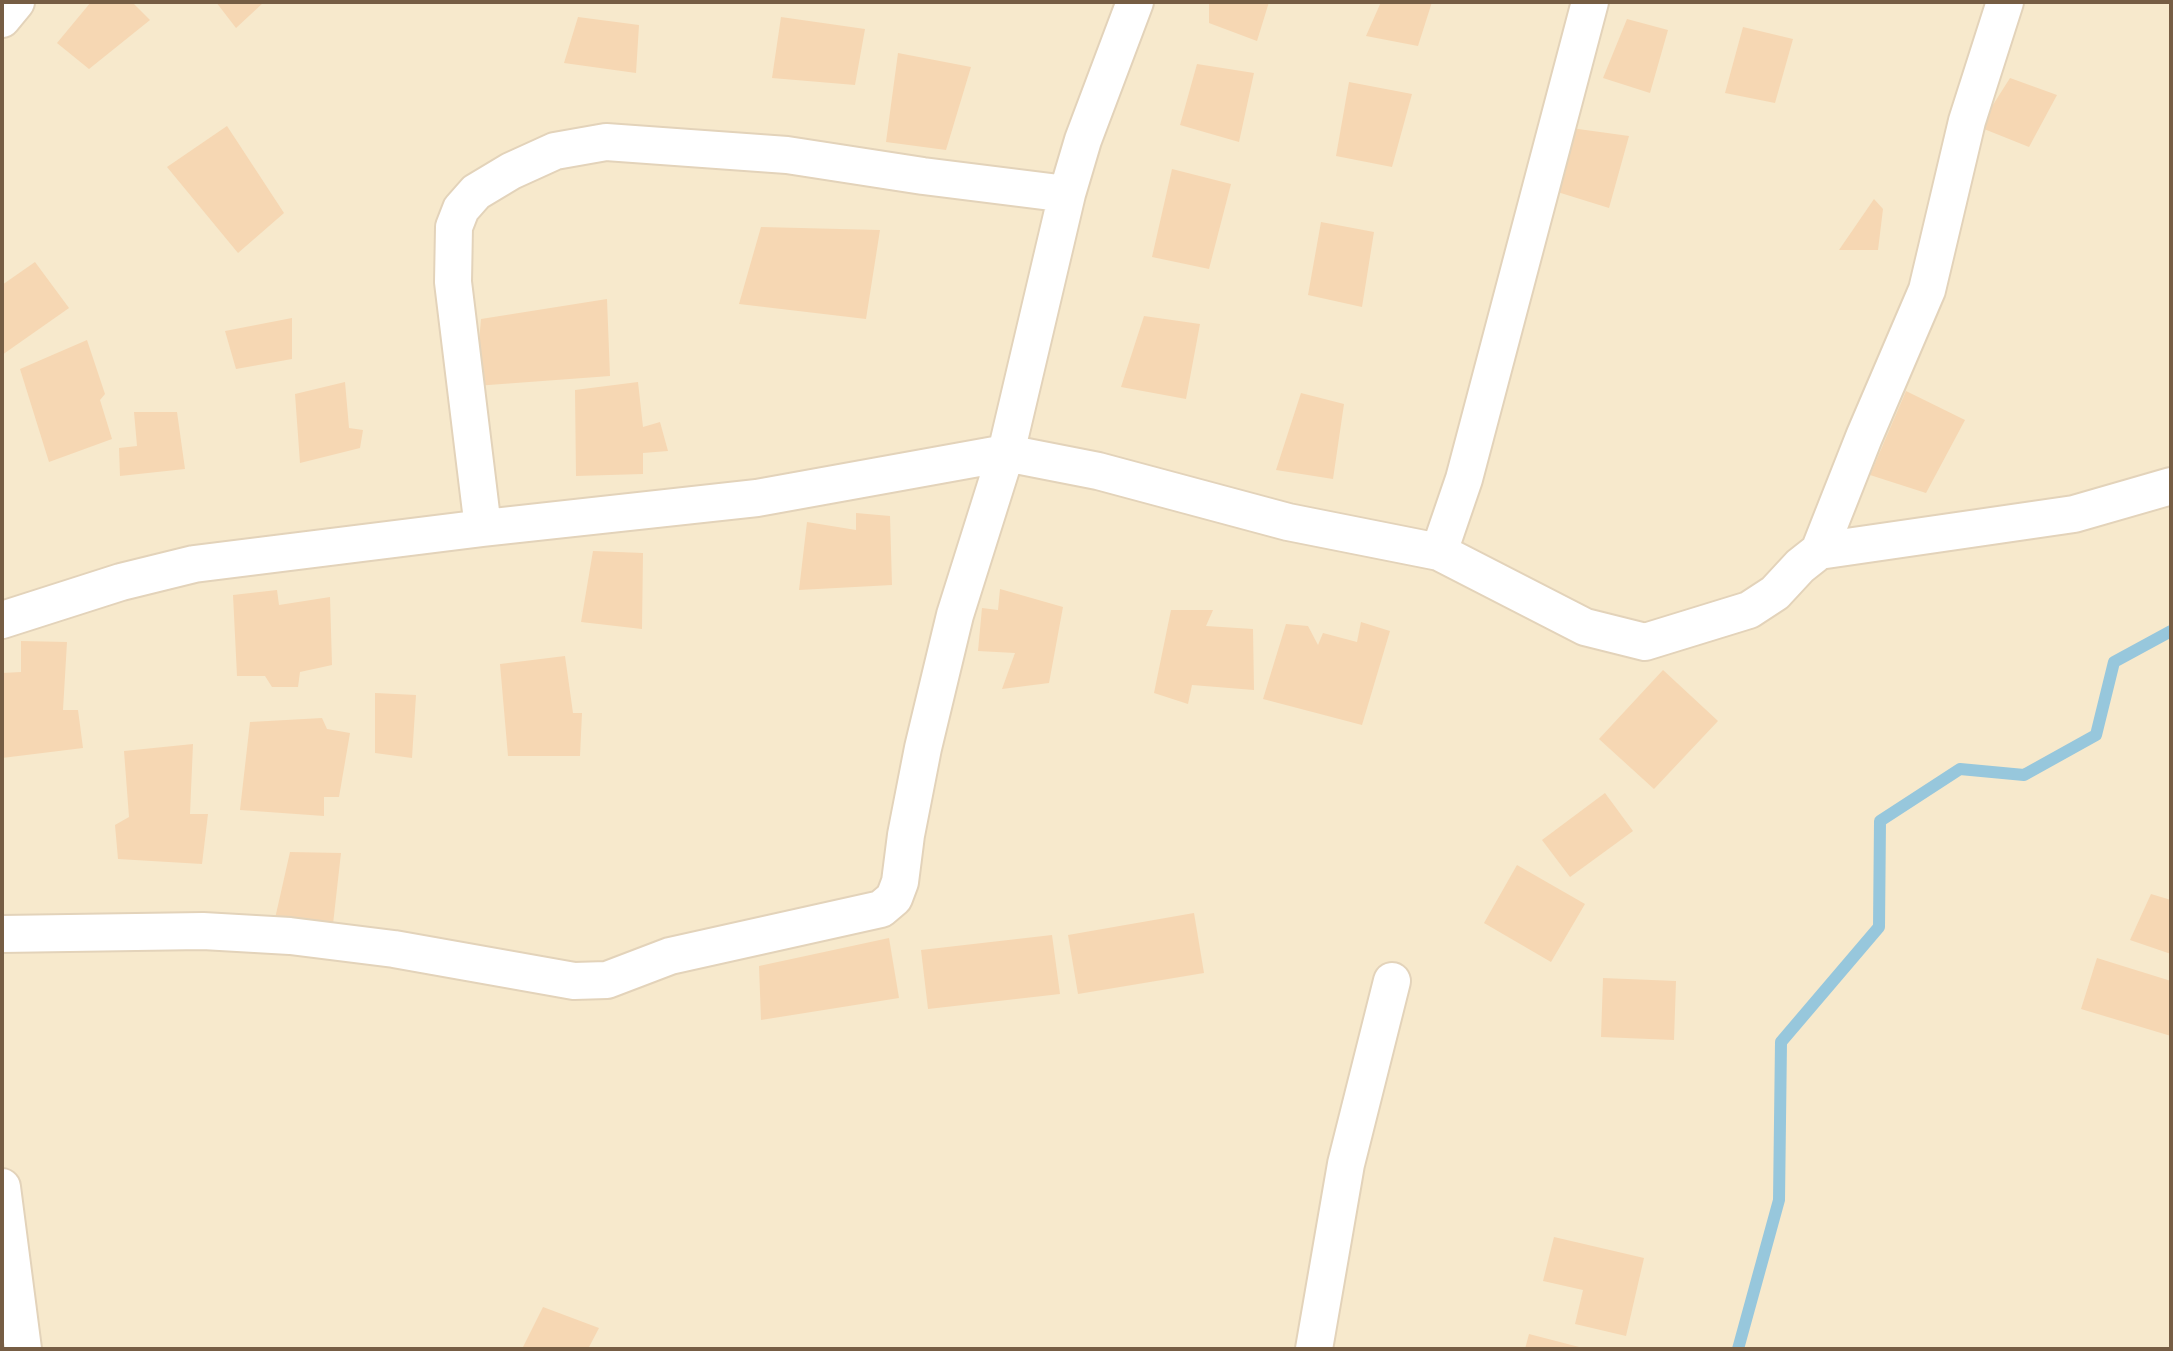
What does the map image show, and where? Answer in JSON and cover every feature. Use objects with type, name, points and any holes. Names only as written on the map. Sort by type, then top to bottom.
[{"type":"street","points":[[2,19],[16,2]]},
{"type":"street","points":[[2,934],[203,931],[290,936],[394,949],[574,981],[607,980],[670,956],[881,909],[894,898],[900,882],[923,748],[955,615],[1006,453],[1067,194],[1083,140],[1135,2]]},
{"type":"street","points":[[1439,552],[1464,479],[1590,2]]},
{"type":"street","points":[[1819,551],[1927,290],[1967,121],[2005,2]]},
{"type":"street","points":[[483,528],[453,282],[452,251],[454,227],[461,209],[476,192],[511,171],[555,151],[606,142],[787,155],[1067,194]]},
{"type":"street","points":[[2,620],[107,586],[194,564],[757,498],[1006,453],[1098,471],[1288,522],[1439,552],[1585,627],[1645,642],[1749,610],[1775,593],[1819,551],[2074,514],[2171,486]]},
{"type":"street","points":[[1314,1349],[1346,1164],[1392,981]]},
{"type":"street","points":[[2,1187],[23,1349]]},
{"type":"shaded area","points":[[2,2],[2171,2],[2171,1349],[2,1349]]},
{"type":"building","points":[[91,2],[132,2],[150,20],[89,69],[57,43]]},
{"type":"building","points":[[216,2],[264,2],[236,28]]},
{"type":"building","points":[[1209,2],[1269,2],[1257,41],[1209,23]]},
{"type":"building","points":[[1381,2],[1432,2],[1418,46],[1366,36]]},
{"type":"building","points":[[578,17],[639,25],[636,73],[564,63]]},
{"type":"building","points":[[781,17],[865,29],[855,85],[772,78]]},
{"type":"building","points":[[1627,19],[1668,30],[1650,93],[1603,78]]},
{"type":"building","points":[[1743,27],[1793,39],[1775,103],[1725,93]]},
{"type":"building","points":[[898,53],[971,67],[946,150],[886,142]]},
{"type":"building","points":[[1197,64],[1254,73],[1239,142],[1180,125]]},
{"type":"building","points":[[2010,78],[2057,95],[2029,147],[1979,127]]},
{"type":"building","points":[[1349,82],[1412,94],[1392,167],[1336,156]]},
{"type":"building","points":[[227,126],[284,213],[238,253],[167,167]]},
{"type":"building","points":[[1571,128],[1629,136],[1609,208],[1551,190]]},
{"type":"building","points":[[1172,169],[1231,184],[1209,269],[1152,257]]},
{"type":"building","points":[[1874,199],[1883,209],[1878,250],[1839,250]]},
{"type":"building","points":[[1321,222],[1374,232],[1362,307],[1308,295]]},
{"type":"building","points":[[761,227],[880,230],[866,319],[739,304]]},
{"type":"building","points":[[35,262],[69,308],[2,355],[2,285]]},
{"type":"building","points":[[607,299],[610,376],[475,386],[481,319]]},
{"type":"building","points":[[1144,316],[1200,324],[1186,399],[1121,387]]},
{"type":"building","points":[[292,318],[292,359],[236,369],[225,331]]},
{"type":"building","points":[[87,340],[105,394],[100,400],[112,439],[49,462],[20,369]]},
{"type":"building","points":[[345,382],[349,428],[363,430],[360,448],[300,463],[295,394]]},
{"type":"building","points":[[638,382],[643,427],[660,422],[668,451],[643,453],[643,474],[576,476],[575,390]]},
{"type":"building","points":[[1906,391],[1965,420],[1926,493],[1870,475]]},
{"type":"building","points":[[1301,393],[1344,404],[1333,479],[1276,470]]},
{"type":"building","points":[[134,412],[177,412],[185,469],[120,476],[119,448],[137,446]]},
{"type":"building","points":[[856,513],[890,516],[892,585],[799,590],[807,522],[856,530]]},
{"type":"building","points":[[593,551],[643,553],[642,629],[581,622]]},
{"type":"building","points":[[1000,589],[1063,607],[1049,683],[1002,689],[1015,653],[978,651],[982,608],[998,610]]},
{"type":"building","points":[[277,590],[279,605],[330,597],[332,665],[300,672],[298,687],[272,687],[265,676],[237,676],[233,595]]},
{"type":"building","points":[[1171,610],[1213,610],[1206,626],[1253,629],[1254,690],[1192,685],[1188,704],[1154,693]]},
{"type":"building","points":[[1361,622],[1390,631],[1362,725],[1263,699],[1286,624],[1308,626],[1318,645],[1323,633],[1357,642]]},
{"type":"building","points":[[21,641],[67,642],[63,710],[78,710],[83,748],[2,758],[2,673],[21,672]]},
{"type":"building","points":[[565,656],[573,713],[582,713],[580,756],[508,756],[500,664]]},
{"type":"building","points":[[1663,670],[1718,721],[1654,789],[1599,739]]},
{"type":"building","points":[[375,693],[416,695],[412,758],[375,753]]},
{"type":"building","points":[[322,718],[327,729],[350,733],[339,797],[324,797],[324,816],[240,810],[250,722]]},
{"type":"building","points":[[193,744],[190,814],[208,814],[202,864],[118,859],[115,825],[129,817],[124,751]]},
{"type":"building","points":[[1605,793],[1633,831],[1570,877],[1542,840]]},
{"type":"building","points":[[290,852],[341,853],[332,933],[274,923]]},
{"type":"building","points":[[1517,865],[1585,904],[1551,962],[1484,923]]},
{"type":"building","points":[[2151,894],[2171,900],[2171,954],[2130,940]]},
{"type":"building","points":[[1194,913],[1204,973],[1078,994],[1068,935]]},
{"type":"building","points":[[1052,935],[1060,994],[928,1009],[921,950]]},
{"type":"building","points":[[889,938],[899,998],[761,1020],[759,966]]},
{"type":"building","points":[[2097,958],[2171,981],[2171,1036],[2081,1009]]},
{"type":"building","points":[[1603,978],[1676,981],[1674,1040],[1601,1037]]},
{"type":"building","points":[[1554,1237],[1644,1258],[1626,1336],[1575,1324],[1583,1290],[1543,1281]]},
{"type":"building","points":[[543,1307],[599,1328],[588,1349],[522,1349]]},
{"type":"building","points":[[1529,1334],[1583,1348],[1583,1349],[1525,1349]]},
{"type":"waterway","points":[[1738,1349],[1779,1200],[1781,1042],[1879,927],[1880,821],[1960,769],[2024,775],[2096,735],[2114,662],[2171,631]]}]
